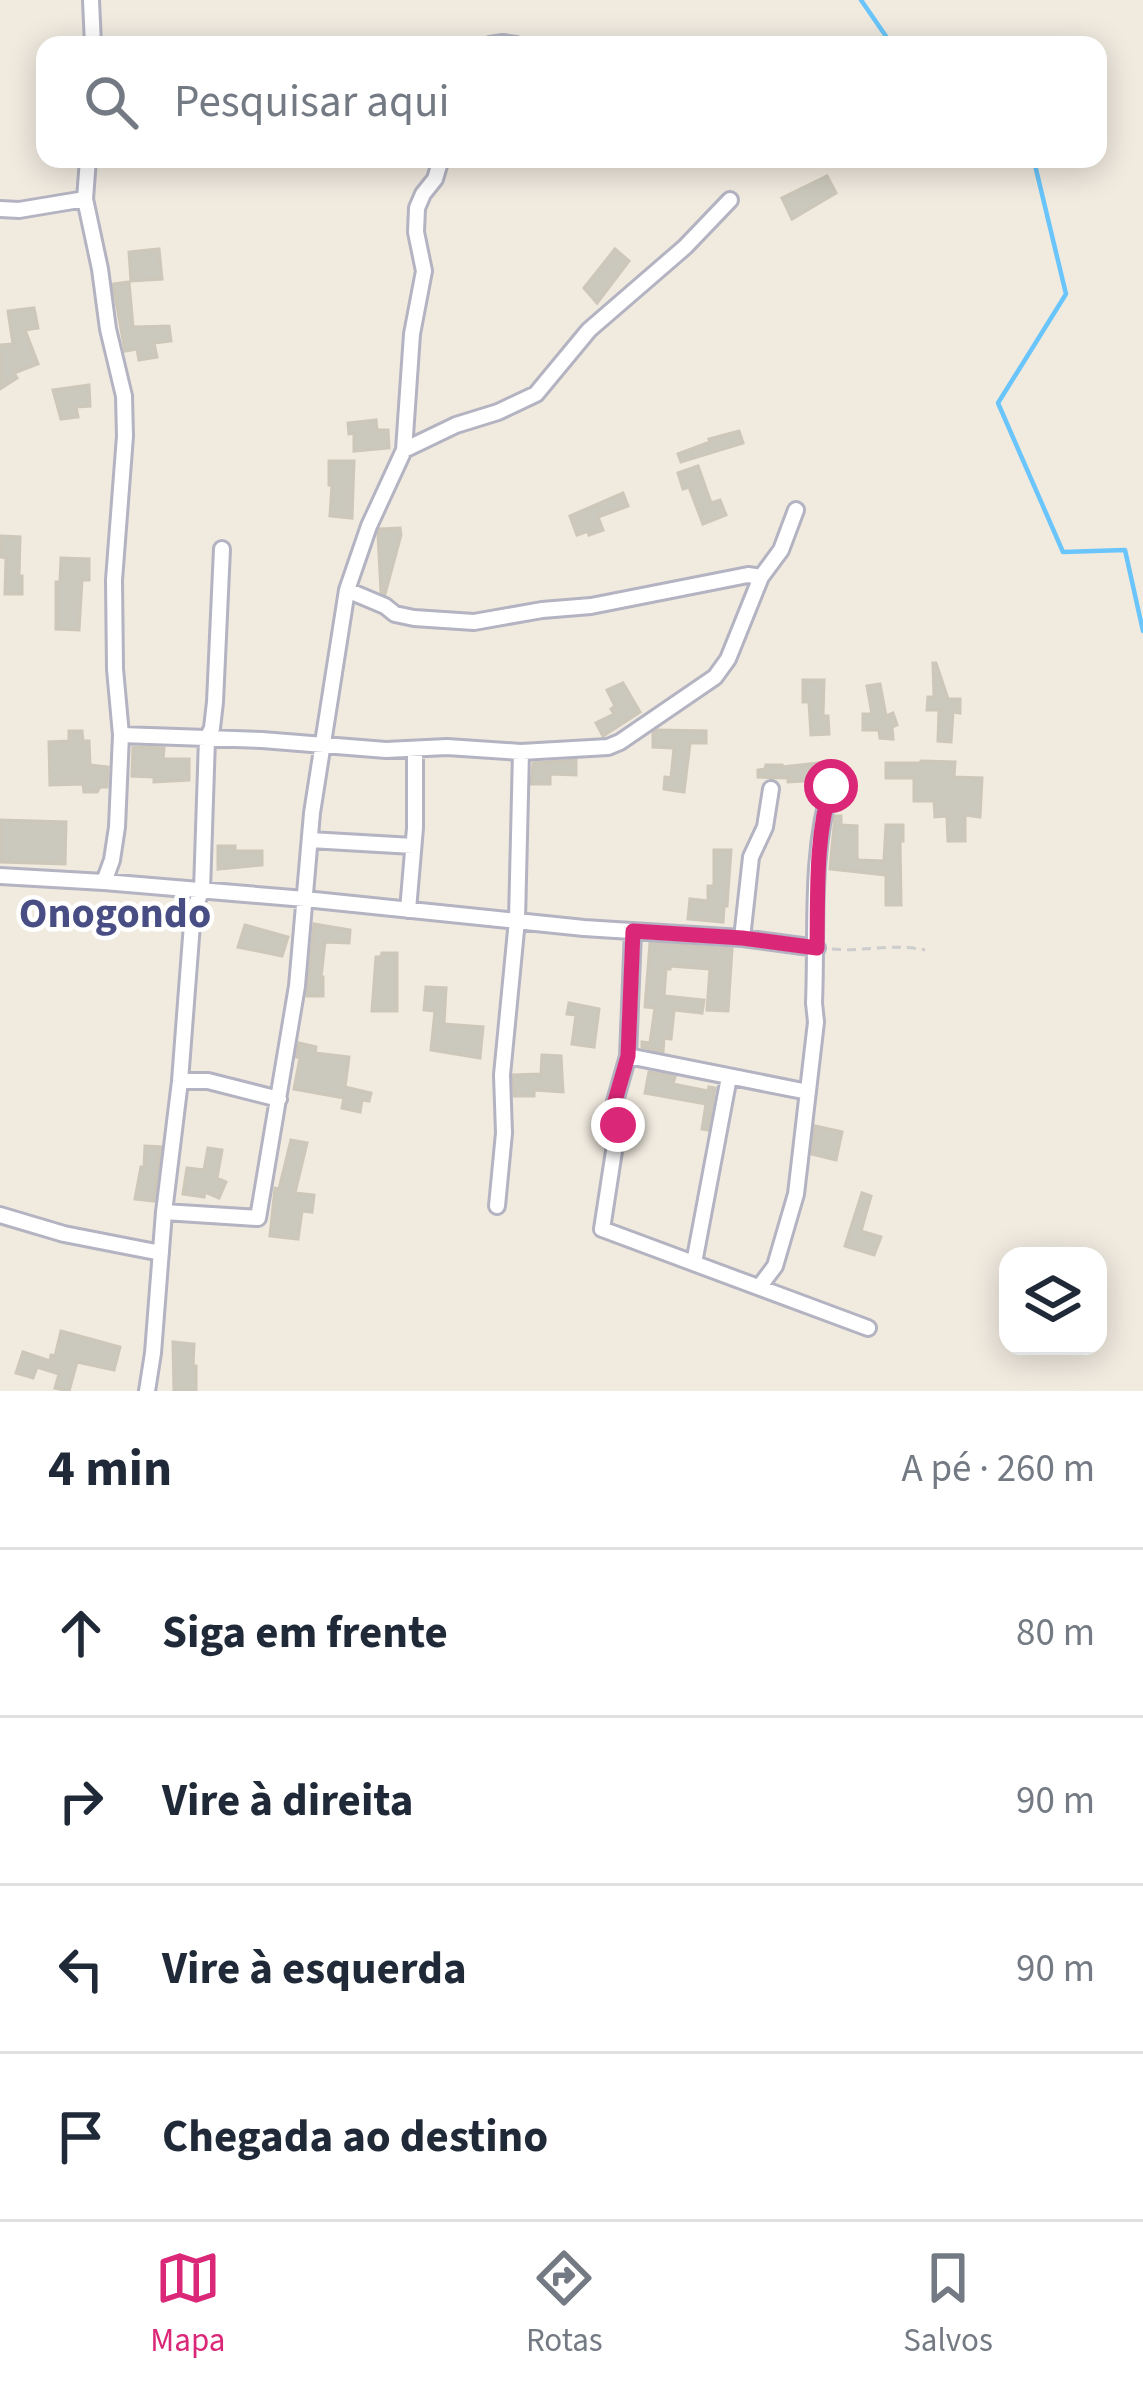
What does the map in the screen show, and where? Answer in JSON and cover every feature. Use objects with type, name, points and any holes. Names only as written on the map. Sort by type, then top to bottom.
[{"type":"street","points":[[91,0],[93,36]]},
{"type":"street","points":[[87,168],[85,199],[124,396],[125,436],[114,580],[121,735],[118,827],[104,881]]},
{"type":"street","points":[[164,1212],[258,1218],[297,986],[310,839],[347,590],[369,526],[404,450],[412,334],[424,271],[416,232],[417,208],[438,168]]},
{"type":"street","points":[[0,209],[85,199]]},
{"type":"street","points":[[404,450],[536,394],[589,331],[685,247],[730,200]]},
{"type":"street","points":[[121,735],[386,750],[447,747],[521,752],[608,747],[715,676],[733,647],[760,577],[781,550],[796,510]]},
{"type":"street","points":[[147,1391],[193,911],[202,890],[207,739],[215,702],[222,549]]},
{"type":"street","points":[[347,590],[413,619],[474,622],[591,606],[748,575],[760,577]]},
{"type":"street","points":[[408,910],[415,749]]},
{"type":"street","points":[[497,1206],[504,1133],[502,1076],[517,920],[521,752]]},
{"type":"street","points":[[760,1286],[776,1266],[796,1194],[816,1022],[818,863],[831,786]]},
{"type":"street","points":[[742,938],[748,871],[765,827],[771,789]]},
{"type":"street","points":[[310,839],[413,846]]},
{"type":"street","points":[[0,876],[104,881],[817,948]]},
{"type":"street","points":[[633,931],[628,1056],[615,1101],[618,1125],[602,1229],[868,1328]]},
{"type":"street","points":[[628,1056],[808,1092]]},
{"type":"street","points":[[694,1263],[728,1077]]},
{"type":"street","points":[[180,1081],[208,1082],[279,1099]]},
{"type":"street","points":[[0,1215],[160,1253]]},
{"type":"path","points":[[817,948],[925,950]]},
{"type":"building","points":[[827,176],[836,193],[792,219],[782,198]]},
{"type":"building","points":[[159,249],[162,279],[131,281],[129,252]]},
{"type":"building","points":[[615,249],[629,261],[597,303],[584,288]]},
{"type":"building","points":[[129,282],[133,327],[169,326],[171,341],[154,343],[157,357],[139,360],[137,349],[125,351],[113,284]]},
{"type":"building","points":[[34,308],[38,328],[25,330],[38,364],[14,373],[17,378],[0,389],[0,345],[13,344],[8,311]]},
{"type":"building","points":[[89,385],[90,406],[76,407],[78,417],[61,419],[53,390]]},
{"type":"building","points":[[376,420],[377,430],[388,430],[389,448],[354,451],[354,433],[349,434],[348,423]]},
{"type":"building","points":[[739,431],[743,443],[681,462],[678,454]]},
{"type":"building","points":[[329,461],[354,461],[352,518],[330,516]]},
{"type":"building","points":[[698,466],[711,503],[720,500],[726,515],[703,524],[689,487],[683,489],[678,473]]},
{"type":"building","points":[[623,493],[628,506],[598,517],[603,530],[577,535],[570,516]]},
{"type":"building","points":[[400,528],[385,594],[381,592],[378,534],[380,529]]},
{"type":"building","points":[[1,536],[20,537],[22,594],[5,594]]},
{"type":"building","points":[[61,558],[89,559],[89,580],[82,580],[79,630],[56,629]]},
{"type":"building","points":[[933,663],[948,699],[960,699],[960,713],[953,712],[951,742],[938,741],[939,710],[927,710],[928,697],[934,697]]},
{"type":"building","points":[[803,680],[824,680],[823,716],[828,716],[829,734],[811,735]]},
{"type":"building","points":[[623,683],[640,712],[603,736],[596,723],[614,714],[615,706],[607,690]]},
{"type":"building","points":[[880,684],[886,716],[893,713],[897,725],[892,727],[893,739],[880,738],[879,730],[863,730],[863,714],[872,714],[867,686]]},
{"type":"building","points":[[69,731],[82,731],[83,741],[89,741],[90,765],[108,767],[107,787],[84,792],[83,784],[50,785],[49,742],[69,741]]},
{"type":"building","points":[[706,731],[706,743],[690,743],[684,792],[664,789],[665,777],[671,778],[674,748],[653,747],[653,733]]},
{"type":"building","points":[[133,747],[164,748],[163,759],[189,759],[189,780],[154,782],[154,777],[132,776]]},
{"type":"building","points":[[576,760],[576,775],[550,774],[550,784],[531,784],[533,763]]},
{"type":"building","points":[[828,762],[829,775],[822,780],[758,777],[758,770],[766,765]]},
{"type":"building","points":[[955,762],[954,777],[982,778],[980,817],[965,815],[965,841],[948,841],[947,816],[935,817],[934,801],[914,801],[914,778],[886,778],[886,763]]},
{"type":"building","points":[[835,816],[841,816],[841,825],[857,826],[859,860],[884,861],[886,825],[903,825],[901,905],[886,905],[886,875],[830,869]]},
{"type":"building","points":[[0,820],[66,822],[65,864],[0,862]]},
{"type":"building","points":[[218,846],[262,851],[262,865],[218,869]]},
{"type":"building","points":[[714,850],[731,850],[723,922],[688,919],[690,899],[708,901],[708,886],[714,886]]},
{"type":"building","points":[[314,924],[350,930],[349,943],[325,942],[323,996],[307,996]]},
{"type":"building","points":[[245,925],[288,937],[282,956],[238,947]]},
{"type":"building","points":[[650,943],[732,949],[728,1011],[707,1010],[710,969],[666,969],[664,996],[704,1000],[702,1013],[674,1010],[671,1039],[664,1038],[663,1052],[642,1047],[642,1042],[650,1043],[655,1008],[645,1007]]},
{"type":"building","points":[[397,953],[397,1011],[372,1011],[376,957]]},
{"type":"building","points":[[426,987],[446,988],[444,1024],[483,1027],[480,1058],[431,1050],[435,1011],[424,1010]]},
{"type":"building","points":[[569,1003],[599,1009],[594,1047],[572,1044],[576,1015],[567,1014]]},
{"type":"building","points":[[299,1043],[316,1047],[315,1053],[349,1057],[345,1087],[371,1093],[369,1101],[362,1100],[360,1112],[342,1108],[344,1098],[294,1089]]},
{"type":"building","points":[[542,1055],[561,1056],[563,1092],[534,1090],[534,1096],[514,1096],[513,1075],[541,1074]]},
{"type":"building","points":[[649,1072],[675,1077],[673,1084],[708,1091],[715,1088],[708,1130],[702,1129],[706,1104],[645,1093]]},
{"type":"building","points":[[815,1126],[842,1132],[836,1160],[812,1154]]},
{"type":"building","points":[[291,1140],[307,1143],[295,1193],[314,1195],[312,1212],[302,1211],[298,1239],[270,1236],[275,1188],[279,1189]]},
{"type":"building","points":[[145,1146],[161,1147],[154,1201],[135,1199]]},
{"type":"building","points":[[208,1148],[222,1150],[217,1178],[226,1182],[219,1198],[205,1192],[204,1197],[183,1194],[187,1168],[204,1170]]},
{"type":"building","points":[[862,1193],[871,1196],[861,1231],[881,1237],[874,1255],[845,1246]]},
{"type":"building","points":[[61,1331],[120,1347],[114,1370],[77,1362],[69,1391],[55,1388],[59,1374],[37,1367],[33,1378],[16,1373],[23,1352],[50,1361]]},
{"type":"building","points":[[173,1342],[194,1344],[196,1391],[174,1391]]},
{"type":"waterway","points":[[861,0],[886,36]]},
{"type":"waterway","points":[[1036,168],[1066,294],[998,403],[1063,552],[1125,550],[1143,631]]},
{"type":"district","name":"Onogondo","points":[[115,912]]},
{"type":"route","points":[[618,1125],[615,1101],[628,1056],[633,931],[817,948],[818,863],[831,786]]}]
